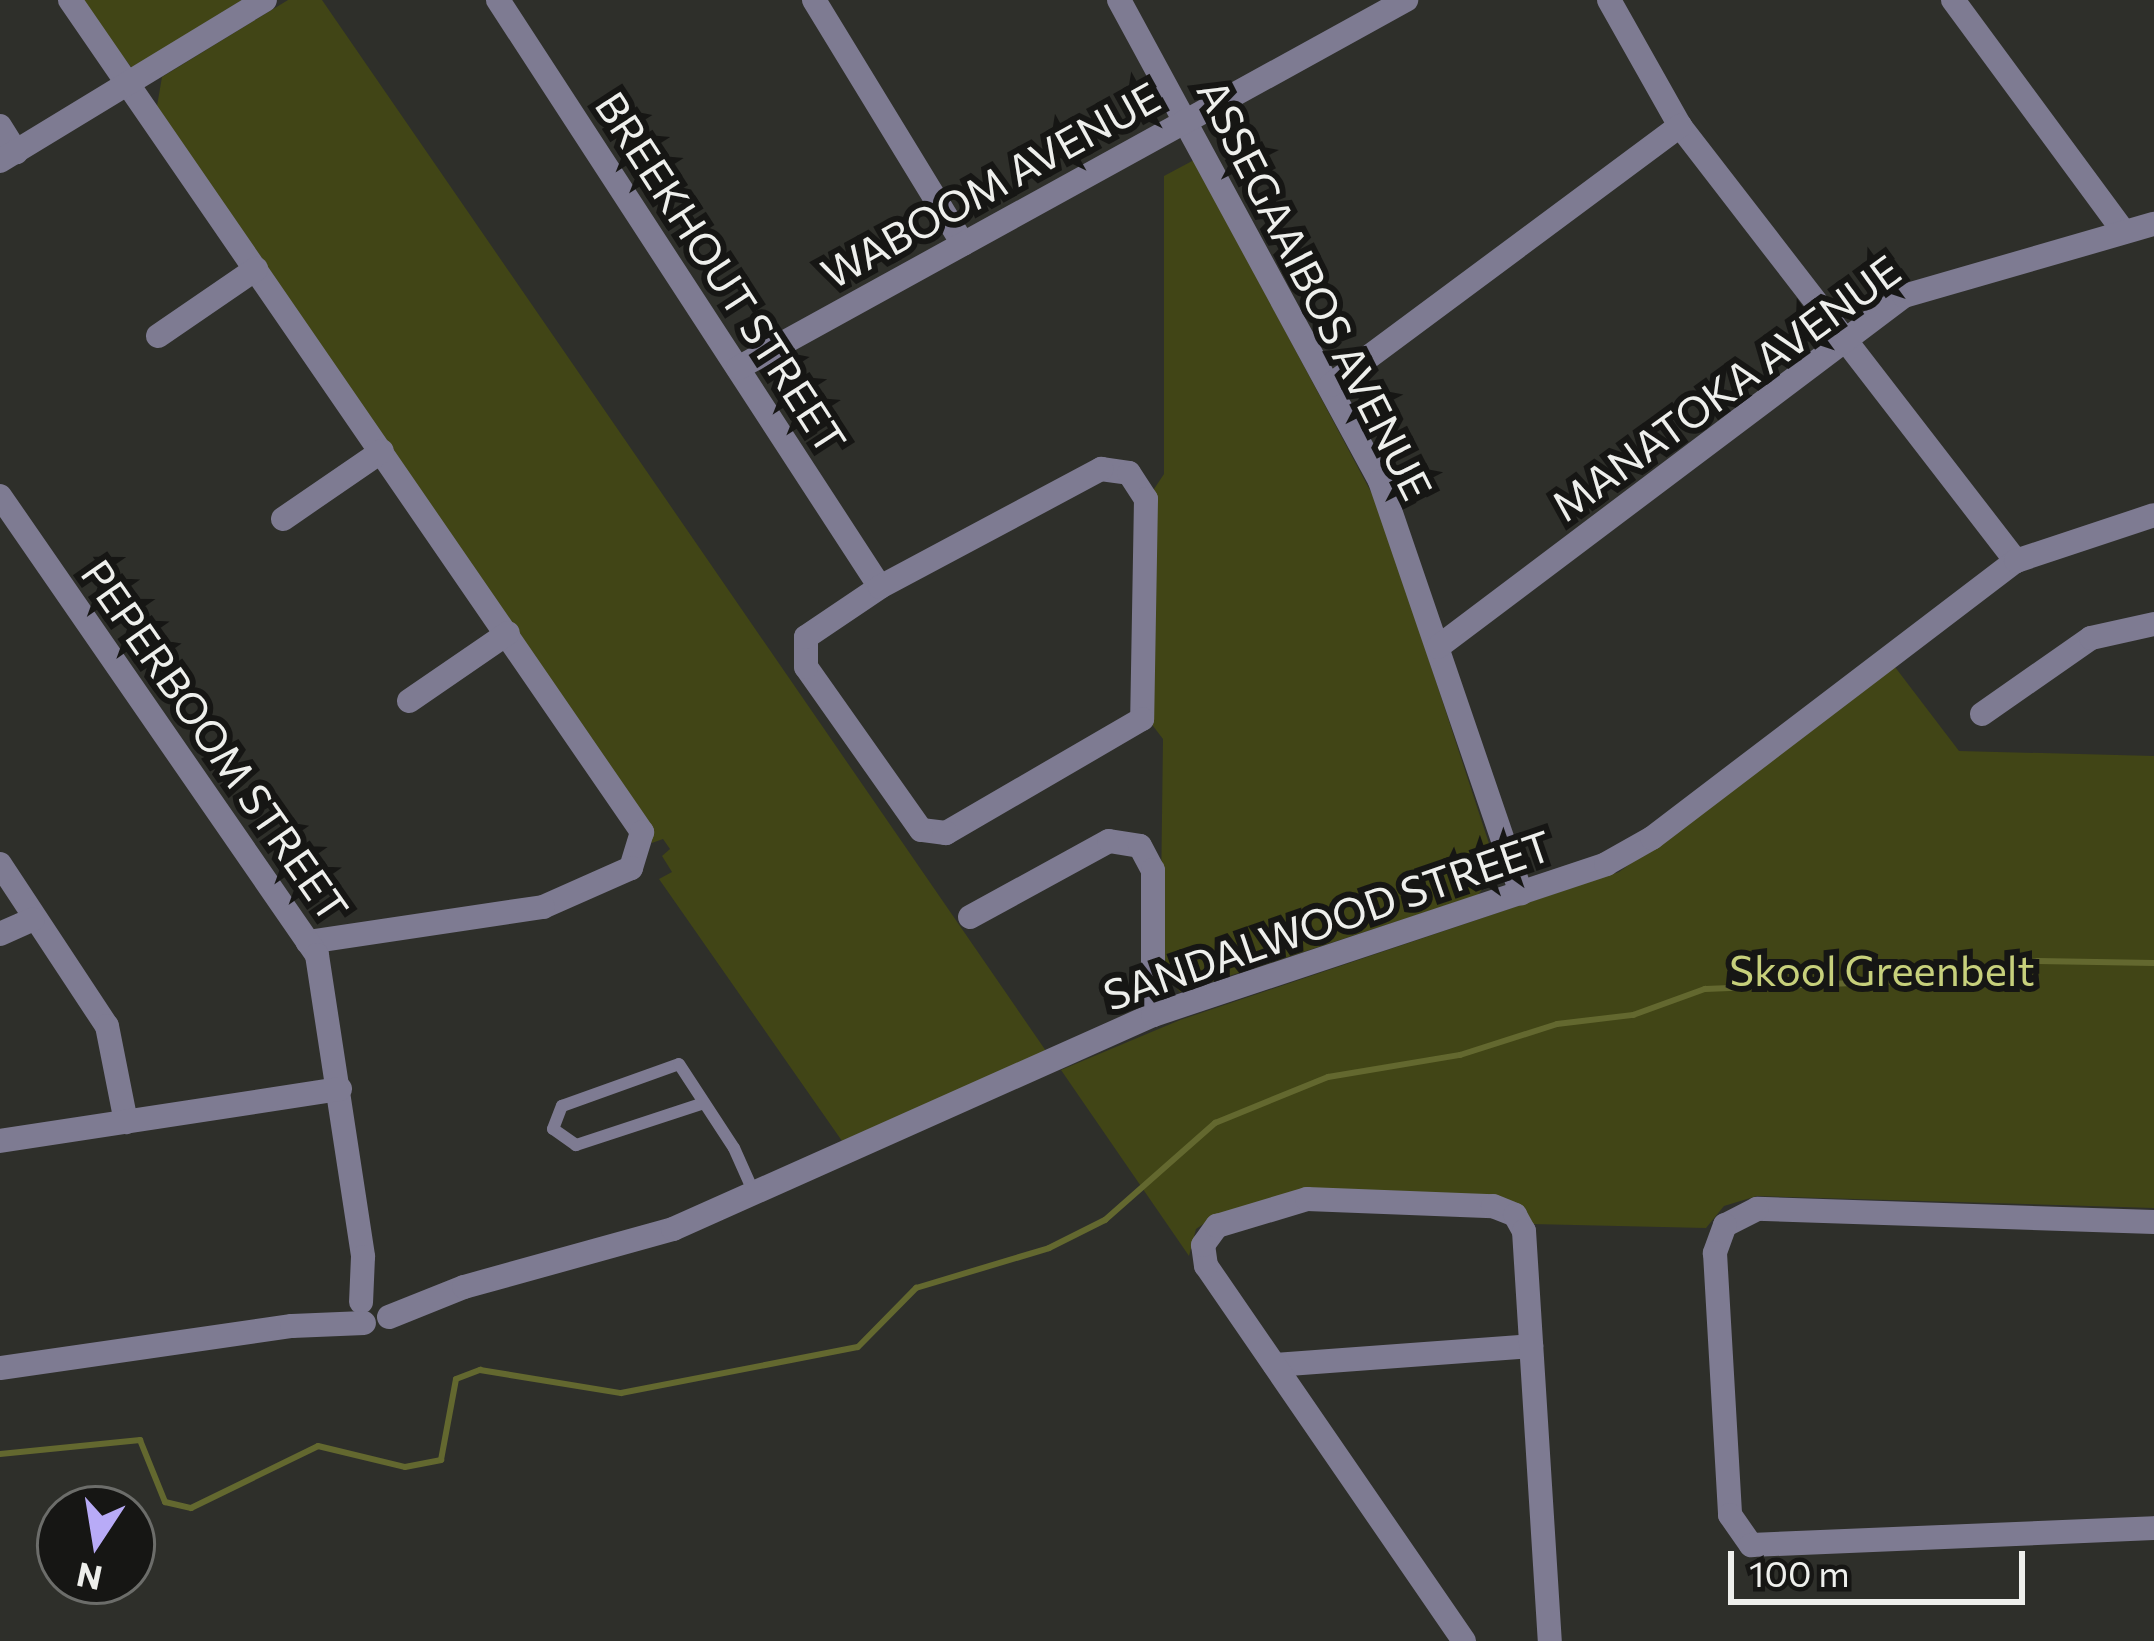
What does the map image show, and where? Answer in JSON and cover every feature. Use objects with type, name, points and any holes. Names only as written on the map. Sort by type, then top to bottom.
[{"type":"street","points":[[70,0],[638,822],[637,860],[543,907],[308,942]]},
{"type":"street","points":[[0,126],[8,156],[265,0]]},
{"type":"street","name":"BREEKHOUT STREET","points":[[497,0],[880,587]]},
{"type":"street","points":[[814,0],[963,244]]},
{"type":"street","name":"ASSEGAAIBOS AVENUE","points":[[1118,0],[1380,481],[1521,894]]},
{"type":"street","name":"WABOOM AVENUE","points":[[738,368],[1406,0]]},
{"type":"street","points":[[1609,0],[1680,126],[2016,561]]},
{"type":"street","points":[[1953,0],[2125,232]]},
{"type":"street","points":[[1330,386],[1680,126]]},
{"type":"street","name":"MANATOKA AVENUE","points":[[1438,647],[1844,339],[1928,286],[2154,224]]},
{"type":"street","points":[[158,336],[256,269]]},
{"type":"street","points":[[284,519],[382,451]]},
{"type":"street","points":[[1101,470],[1129,473],[1146,499],[1142,719],[946,833],[921,830],[803,659],[810,630],[880,587],[1101,470]]},
{"type":"street","name":"PEPERBOOM STREET","points":[[0,496],[308,942],[323,971],[374,1308]]},
{"type":"street","name":"SANDALWOOD STREET","points":[[0,1369],[374,1308],[673,1229],[1154,1015],[1521,894],[1652,838],[2016,561],[2154,515]]},
{"type":"street","points":[[1982,714],[2091,638],[2154,624]]},
{"type":"street","points":[[409,701],[508,633]]},
{"type":"street","points":[[970,917],[1108,841],[1132,842],[1153,870],[1154,1015]]},
{"type":"street","points":[[0,864],[107,1026],[126,1122]]},
{"type":"street","points":[[0,934],[33,919]]},
{"type":"street","points":[[0,1142],[340,1089]]},
{"type":"street","points":[[1465,1641],[1206,1265],[1203,1245],[1217,1226],[1298,1200],[1509,1210],[1524,1231],[1550,1641]]},
{"type":"street","points":[[2154,1222],[1757,1209],[1731,1218],[1715,1253],[1730,1515],[1744,1540],[1769,1551],[2154,1528]]},
{"type":"street","points":[[1275,1365],[1531,1346]]},
{"type":"lane","points":[[704,1103],[576,1145],[553,1129],[562,1106],[669,1063],[686,1070],[754,1194]]},
{"type":"green space","points":[[78,0],[242,0],[132,68]]},
{"type":"green space","points":[[288,0],[322,0],[1046,1051],[842,1141],[659,879],[672,872],[662,856],[670,849],[663,839],[652,843],[157,106],[162,77]]},
{"type":"green space","points":[[1194,160],[1379,507],[1497,868],[1478,895],[1180,992],[1160,970],[1163,739],[1150,722],[1152,492],[1164,474],[1164,176]]},
{"type":"green space","name":"Skool Greenbelt","points":[[1895,667],[1959,751],[2154,756],[2154,1208],[1757,1196],[1724,1206],[1706,1228],[1531,1224],[1498,1196],[1218,1214],[1196,1229],[1189,1256],[1061,1070],[1180,1020],[1619,872]]},
{"type":"waterway","points":[[0,1454],[140,1440],[165,1502],[191,1508],[318,1446],[405,1467],[441,1460],[456,1379],[480,1370],[621,1393],[858,1347],[916,1288],[1049,1248],[1105,1220],[1215,1123],[1328,1077],[1460,1055],[1557,1024],[1633,1015],[1705,989],[1929,980],[2038,961],[2154,963]]}]
